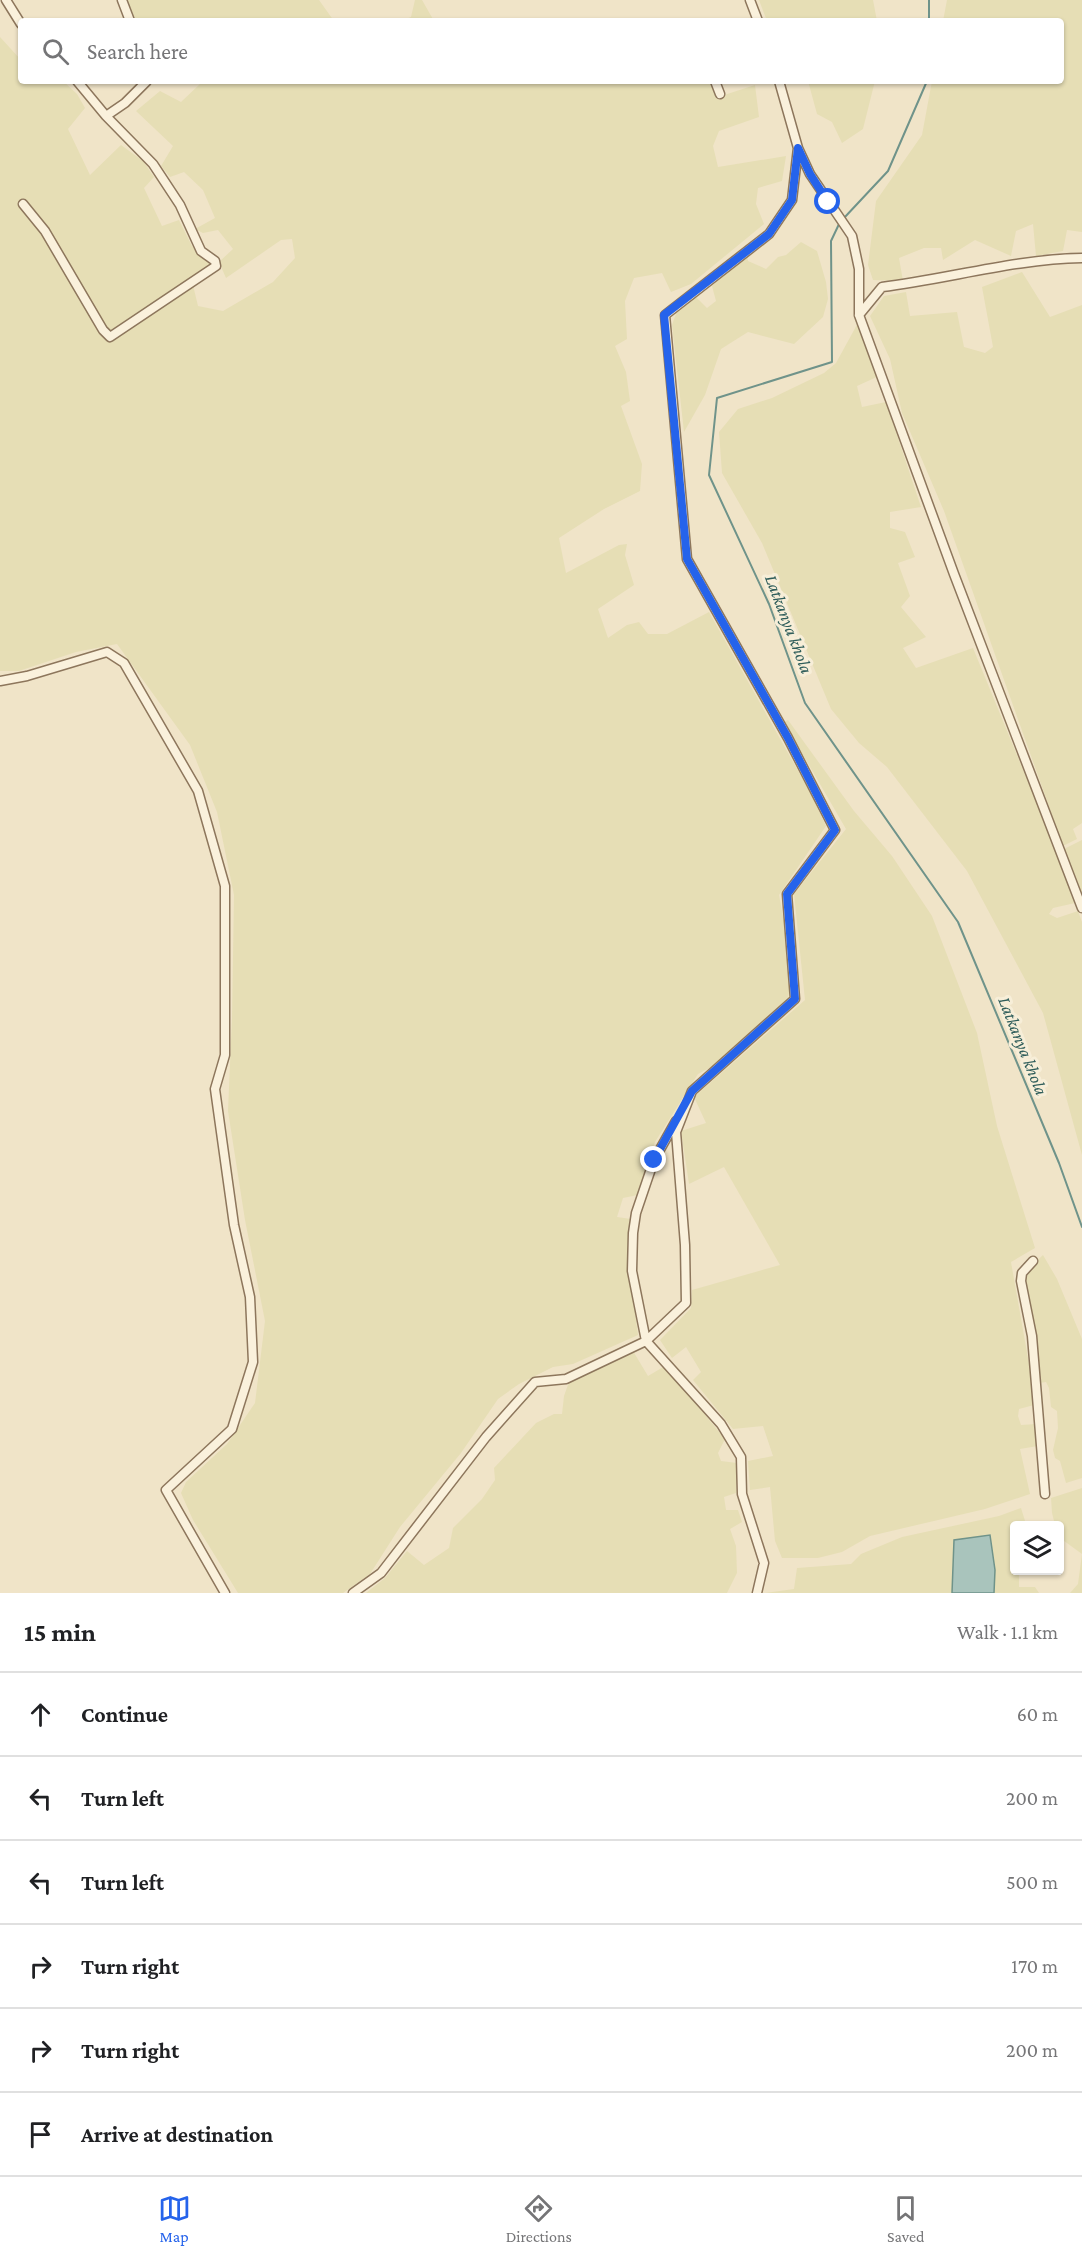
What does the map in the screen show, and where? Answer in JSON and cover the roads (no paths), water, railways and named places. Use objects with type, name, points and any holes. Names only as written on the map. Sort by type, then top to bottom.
[{"type":"street","points":[[6,0],[18,19]]},
{"type":"street","points":[[122,0],[129,18]]},
{"type":"street","points":[[750,0],[757,18]]},
{"type":"street","points":[[23,204],[45,231],[103,330],[110,337],[216,266],[215,261],[201,251],[180,205],[153,164],[106,116],[79,84]]},
{"type":"street","points":[[106,116],[125,103],[144,84]]},
{"type":"street","points":[[717,84],[720,93]]},
{"type":"street","points":[[780,84],[798,148],[810,174],[852,236],[859,269],[859,315],[954,574],[1082,908]]},
{"type":"street","points":[[757,1593],[764,1563],[742,1494],[741,1458],[721,1424],[646,1341],[632,1271],[633,1233],[636,1213],[654,1160],[692,1091],[795,999],[787,894],[835,830],[788,738],[687,559],[664,315],[769,234],[792,200],[798,148]]},
{"type":"street","points":[[859,315],[882,287],[941,279],[999,267],[1082,258]]},
{"type":"street","points":[[0,681],[27,676],[107,652],[117,656],[124,663],[198,791],[225,886],[225,1055],[215,1089],[234,1225],[250,1297],[253,1362],[232,1429],[166,1490],[225,1593]]},
{"type":"street","points":[[353,1593],[381,1573],[486,1437],[535,1382],[566,1379],[646,1341],[686,1303],[685,1245],[676,1132],[692,1091]]},
{"type":"street","points":[[1033,1261],[1022,1273],[1021,1281],[1032,1336],[1046,1494]]},
{"type":"water","points":[[990,1535],[995,1570],[994,1593],[952,1593],[954,1540]]},
{"type":"waterway","name":"Latkanya khola","points":[[929,0],[929,18]]},
{"type":"waterway","name":"Latkanya khola","points":[[844,218],[888,171],[926,84]]},
{"type":"waterway","name":"Latkanya khola","points":[[840,222],[831,241],[832,362],[717,398],[709,475],[769,604],[805,703],[958,922],[1059,1163],[1082,1227]]}]
